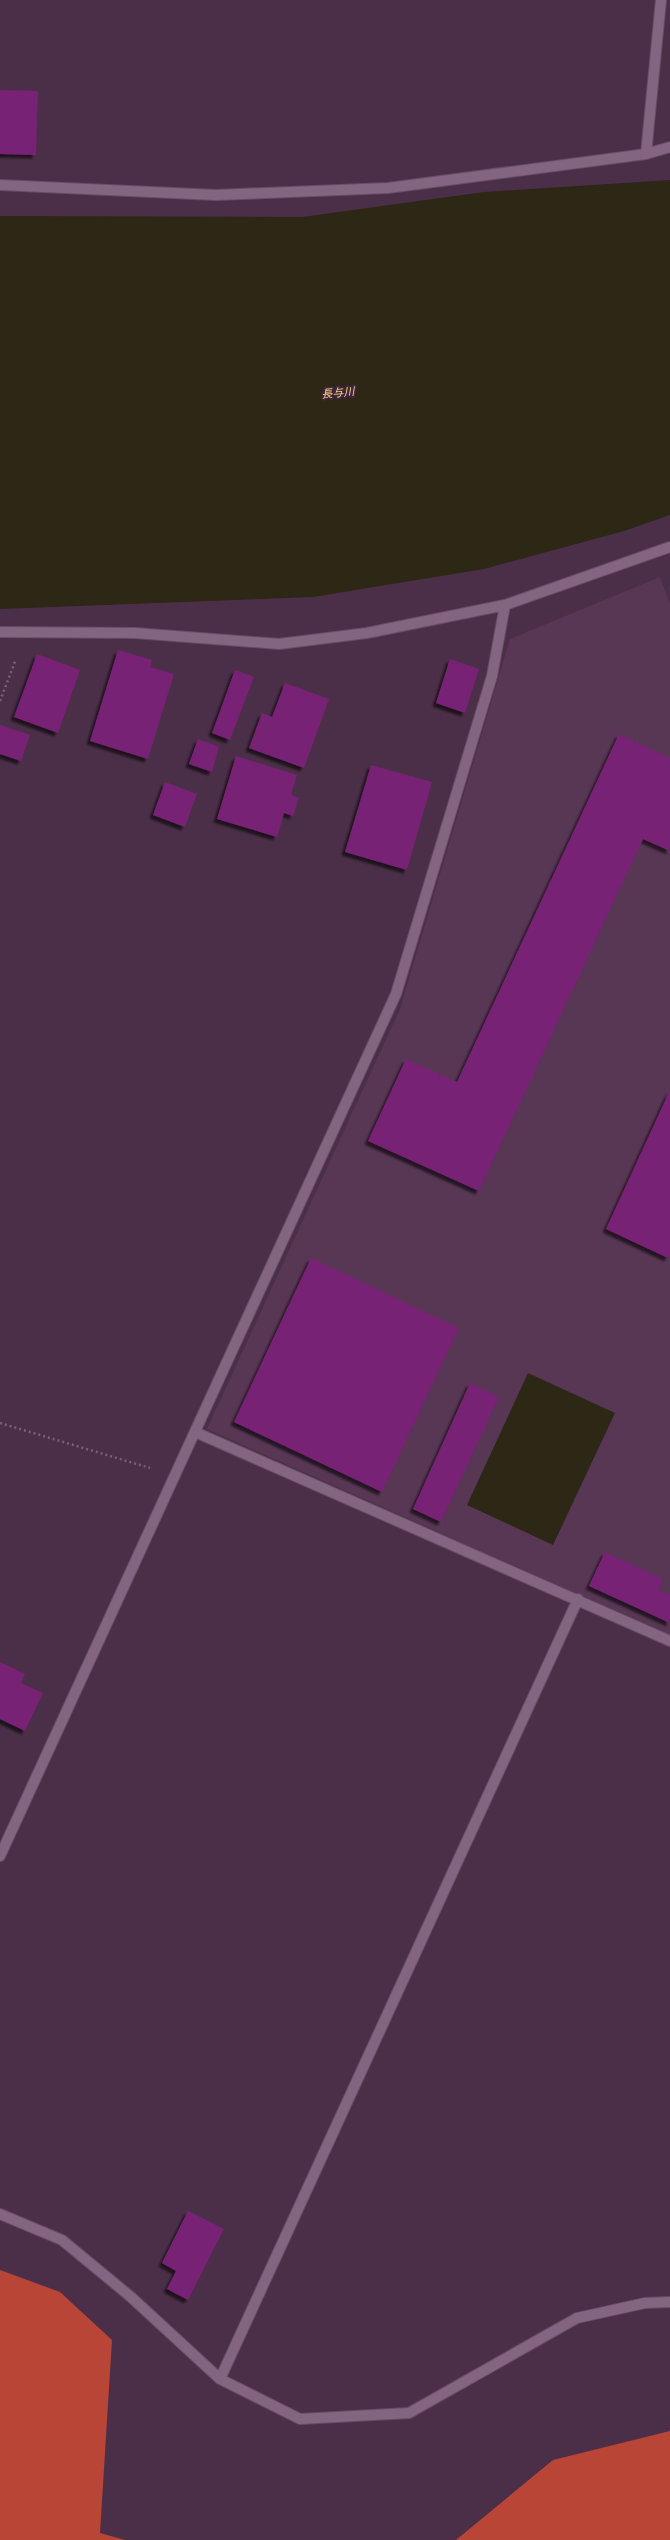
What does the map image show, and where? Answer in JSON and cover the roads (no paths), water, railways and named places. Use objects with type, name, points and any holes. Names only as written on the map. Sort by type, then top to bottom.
[{"type":"street","points":[[646,154],[661,0]]},
{"type":"street","points":[[0,184],[216,195],[388,188],[646,154],[670,146]]},
{"type":"street","points":[[0,632],[135,633],[279,644],[367,633],[505,605],[670,547]]},
{"type":"street","points":[[0,1856],[396,994],[492,676],[505,605]]},
{"type":"street","points":[[195,1432],[578,1599],[670,1641]]},
{"type":"street","points":[[220,2379],[578,1599]]},
{"type":"street","points":[[0,2214],[62,2240],[131,2297],[220,2379],[300,2419],[409,2413],[577,2318],[645,2303],[670,2302]]},
{"type":"water","name":"長与川","points":[[670,180],[670,515],[624,531],[484,569],[313,597],[0,609],[0,216],[302,217],[484,192]]},
{"type":"water","points":[[528,1373],[615,1413],[553,1545],[467,1505]]}]
